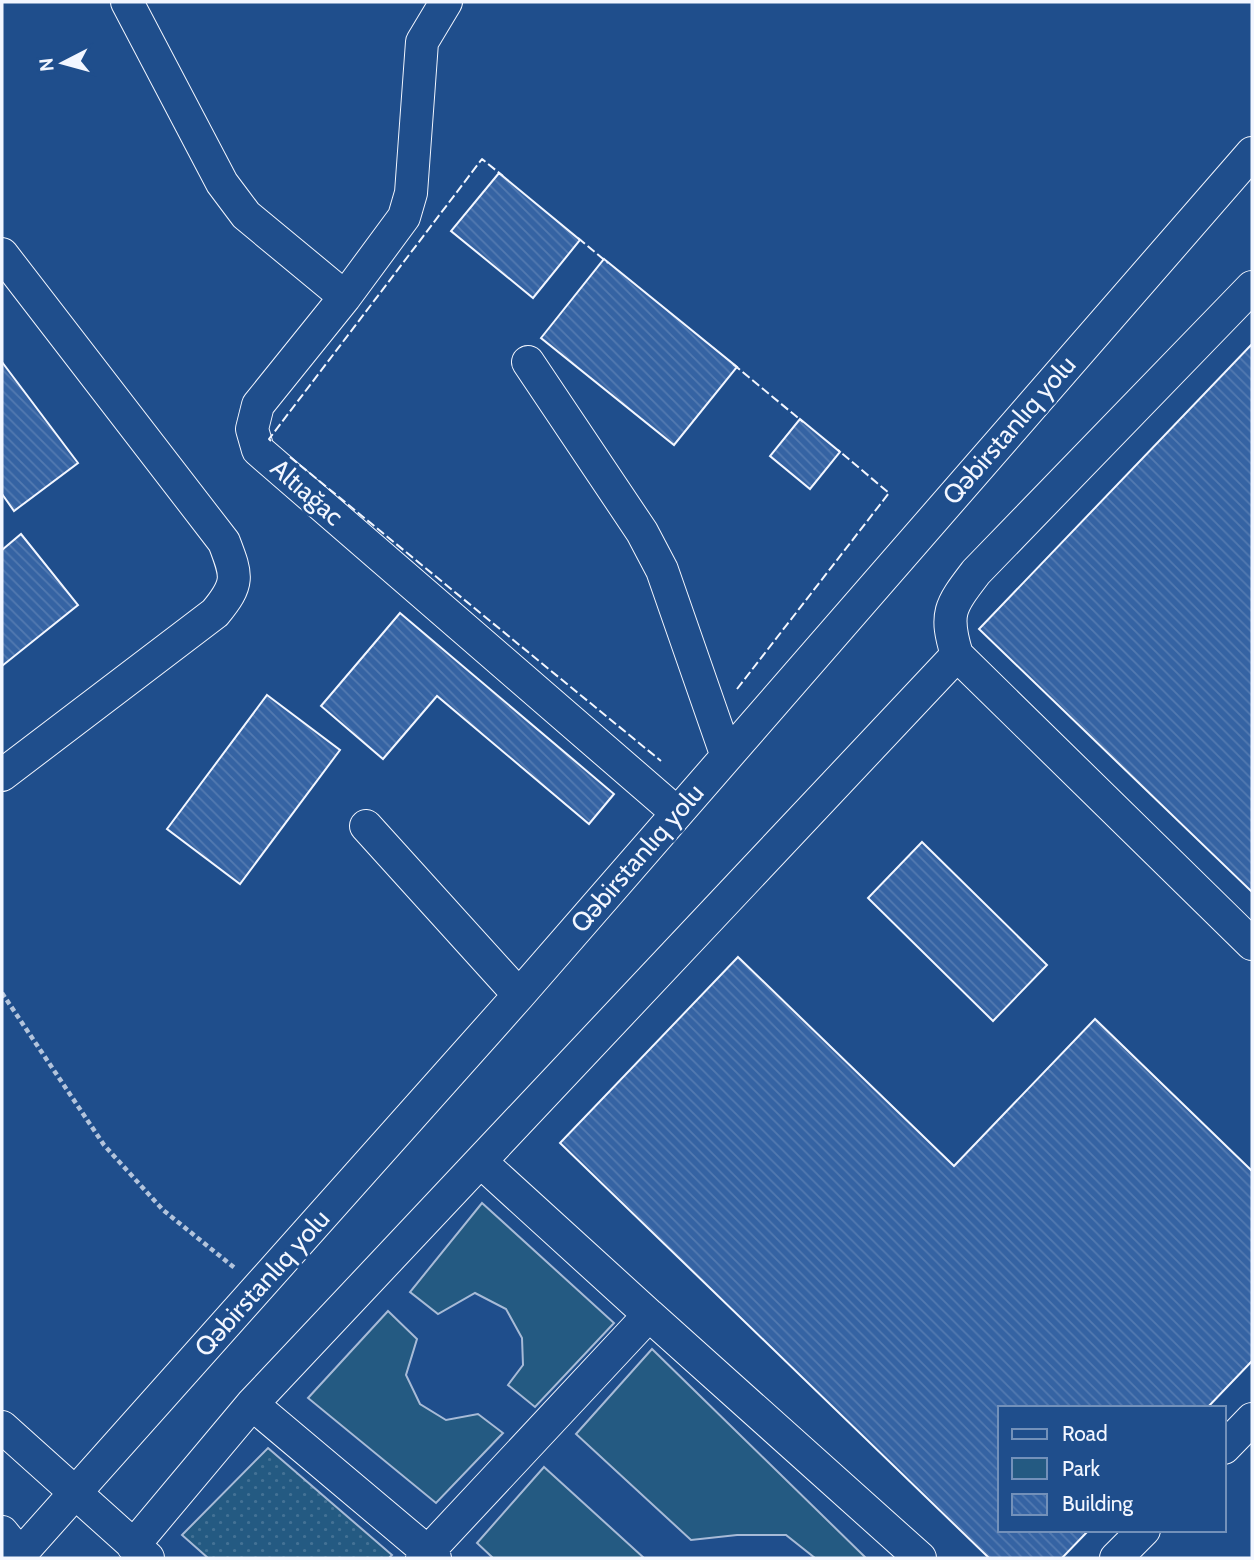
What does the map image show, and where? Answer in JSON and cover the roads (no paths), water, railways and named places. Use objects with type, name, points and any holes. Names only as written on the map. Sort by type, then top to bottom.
[{"type":"street","points":[[127,2],[222,183],[246,215],[345,297]]},
{"type":"street","name":"Altıağac","points":[[446,2],[422,42],[411,193],[404,217],[345,297],[258,405],[252,429],[258,450],[676,812]]},
{"type":"street","name":"Qəbirstanlıq yolu","points":[[13,1548],[75,1493],[519,995],[726,754],[1252,153]]},
{"type":"street","points":[[2,254],[224,542],[236,574],[229,597],[215,613],[2,775]]},
{"type":"street","points":[[1252,287],[976,572],[955,600],[948,626],[957,655],[1252,944]]},
{"type":"street","points":[[528,362],[642,532],[662,570],[726,754]]},
{"type":"street","points":[[2,1427],[141,1552],[253,1404],[957,655]]},
{"type":"street","points":[[366,826],[519,995]]},
{"type":"street","points":[[481,1162],[920,1558]]},
{"type":"street","points":[[253,1404],[429,1556],[649,1315]]},
{"type":"street","points":[[1226,1446],[1252,1419]]},
{"type":"street","points":[[1116,1558],[1142,1532]]}]
